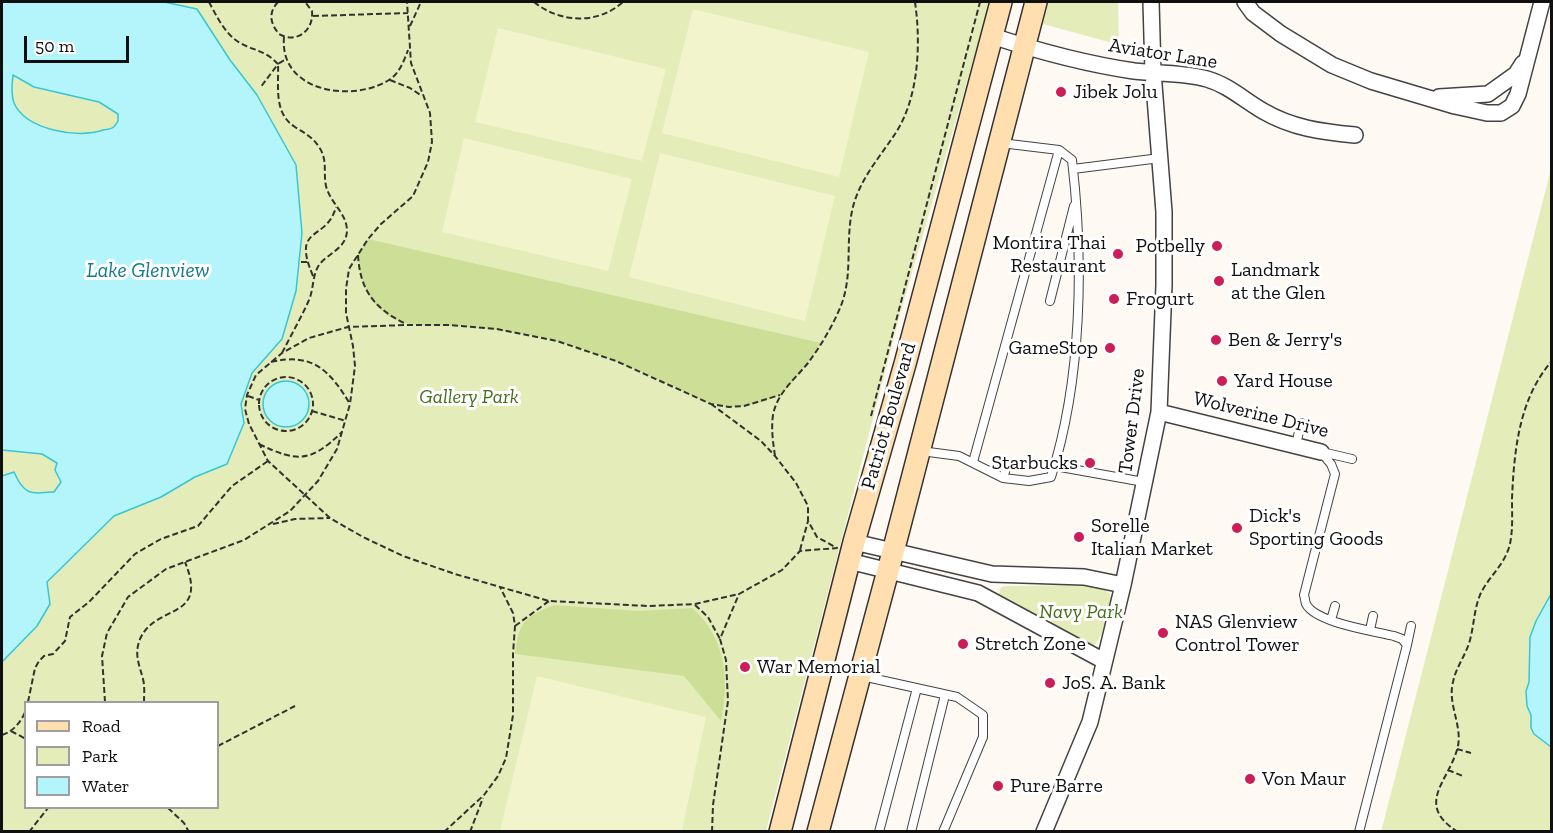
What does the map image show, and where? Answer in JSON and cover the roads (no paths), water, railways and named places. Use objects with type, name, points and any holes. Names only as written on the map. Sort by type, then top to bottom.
[{"type":"main road","name":"Patriot Boulevard","points":[[780,831],[851,551],[904,364],[1001,2]]},
{"type":"main road","name":"Patriot Boulevard","points":[[818,831],[1036,2]]},
{"type":"street","name":"Tower Drive","points":[[1048,830],[1090,722],[1124,585],[1159,412],[1164,285],[1164,212],[1153,72],[1151,2]]},
{"type":"street","points":[[1245,2],[1253,13],[1281,34],[1332,65],[1371,81],[1487,113],[1502,113],[1512,106],[1518,94],[1542,2]]},
{"type":"street","name":"Aviator Lane","points":[[992,36],[1046,53],[1094,63],[1135,71],[1204,78],[1221,83],[1286,123],[1313,131],[1355,135]]},
{"type":"street","points":[[1430,98],[1488,94],[1516,74],[1528,57]]},
{"type":"street","name":"Wolverine Drive","points":[[1159,412],[1321,452]]},
{"type":"street","points":[[851,551],[890,561],[978,593],[1104,660]]},
{"type":"street","points":[[890,561],[995,574],[1084,577],[1124,585]]},
{"type":"street","points":[[992,601],[995,574]]},
{"type":"lane","points":[[919,451],[959,456],[1004,478],[1029,481],[1051,477],[1054,466],[1067,406],[1079,303],[1077,196],[1072,160],[1059,150],[999,143]]},
{"type":"lane","points":[[973,462],[1059,150]]},
{"type":"lane","points":[[1073,169],[1160,158]]},
{"type":"lane","points":[[1050,301],[1077,196]]},
{"type":"lane","points":[[1296,445],[1301,423]]},
{"type":"lane","points":[[1321,452],[1331,464],[1335,474],[1304,595],[1306,605],[1315,613],[1331,620],[1402,639],[1407,645]]},
{"type":"lane","name":"Wolverine Drive","points":[[1321,452],[1352,459]]},
{"type":"lane","points":[[1004,478],[1008,462]]},
{"type":"lane","points":[[1054,466],[1146,483]]},
{"type":"lane","points":[[1331,620],[1335,606]]},
{"type":"lane","points":[[1370,630],[1373,616]]},
{"type":"lane","points":[[1359,831],[1411,626]]},
{"type":"lane","points":[[860,676],[957,697],[983,715],[983,737],[943,831]]},
{"type":"lane","points":[[879,831],[917,688]]},
{"type":"lane","points":[[912,831],[945,695]]},
{"type":"lane","points":[[912,831],[939,730]]},
{"type":"water","name":"Lake Glenview","points":[[2,2],[164,2],[197,9],[230,60],[257,95],[296,165],[302,233],[296,291],[282,339],[252,373],[241,404],[244,423],[227,464],[195,477],[161,497],[114,516],[47,582],[50,604],[37,626],[2,662],[2,476],[14,472],[21,485],[33,493],[54,492],[61,482],[55,470],[57,463],[42,454],[2,450]],"holes":[[[13,75],[34,87],[99,102],[118,114],[118,121],[110,129],[92,133],[67,133],[41,126],[29,120],[14,103]]]},
{"type":"water","points":[[286,381],[302,388],[309,404],[302,420],[286,427],[270,420],[263,404],[270,388]]},
{"type":"water","points":[[1551,594],[1551,747],[1534,734],[1531,728],[1526,691],[1529,682],[1530,637]]},
{"type":"place","name":"Jibek Jolu","points":[[1061,92]]},
{"type":"place","name":"Potbelly","points":[[1217,246]]},
{"type":"place","name":"Montira Thai Restaurant","points":[[1118,254]]},
{"type":"place","name":"Landmark at the Glen","points":[[1219,281]]},
{"type":"place","name":"Frogurt","points":[[1114,299]]},
{"type":"place","name":"Ben & Jerry's","points":[[1216,340]]},
{"type":"place","name":"GameStop","points":[[1110,348]]},
{"type":"place","name":"Yard House","points":[[1222,381]]},
{"type":"place","name":"Starbucks","points":[[1090,463]]},
{"type":"place","name":"Dick's Sporting Goods","points":[[1237,528]]},
{"type":"place","name":"Sorelle Italian Market","points":[[1079,537]]},
{"type":"place","name":"NAS Glenview Control Tower","points":[[1163,633]]},
{"type":"place","name":"Stretch Zone","points":[[963,644]]},
{"type":"place","name":"War Memorial","points":[[745,667]]},
{"type":"place","name":"JoS. A. Bank","points":[[1050,683]]},
{"type":"place","name":"Von Maur","points":[[1250,779]]},
{"type":"place","name":"Pure Barre","points":[[998,786]]},
{"type":"park label","name":"Gallery Park","points":[[469,397]]},
{"type":"park label","name":"Navy Park","points":[[1081,612]]}]
